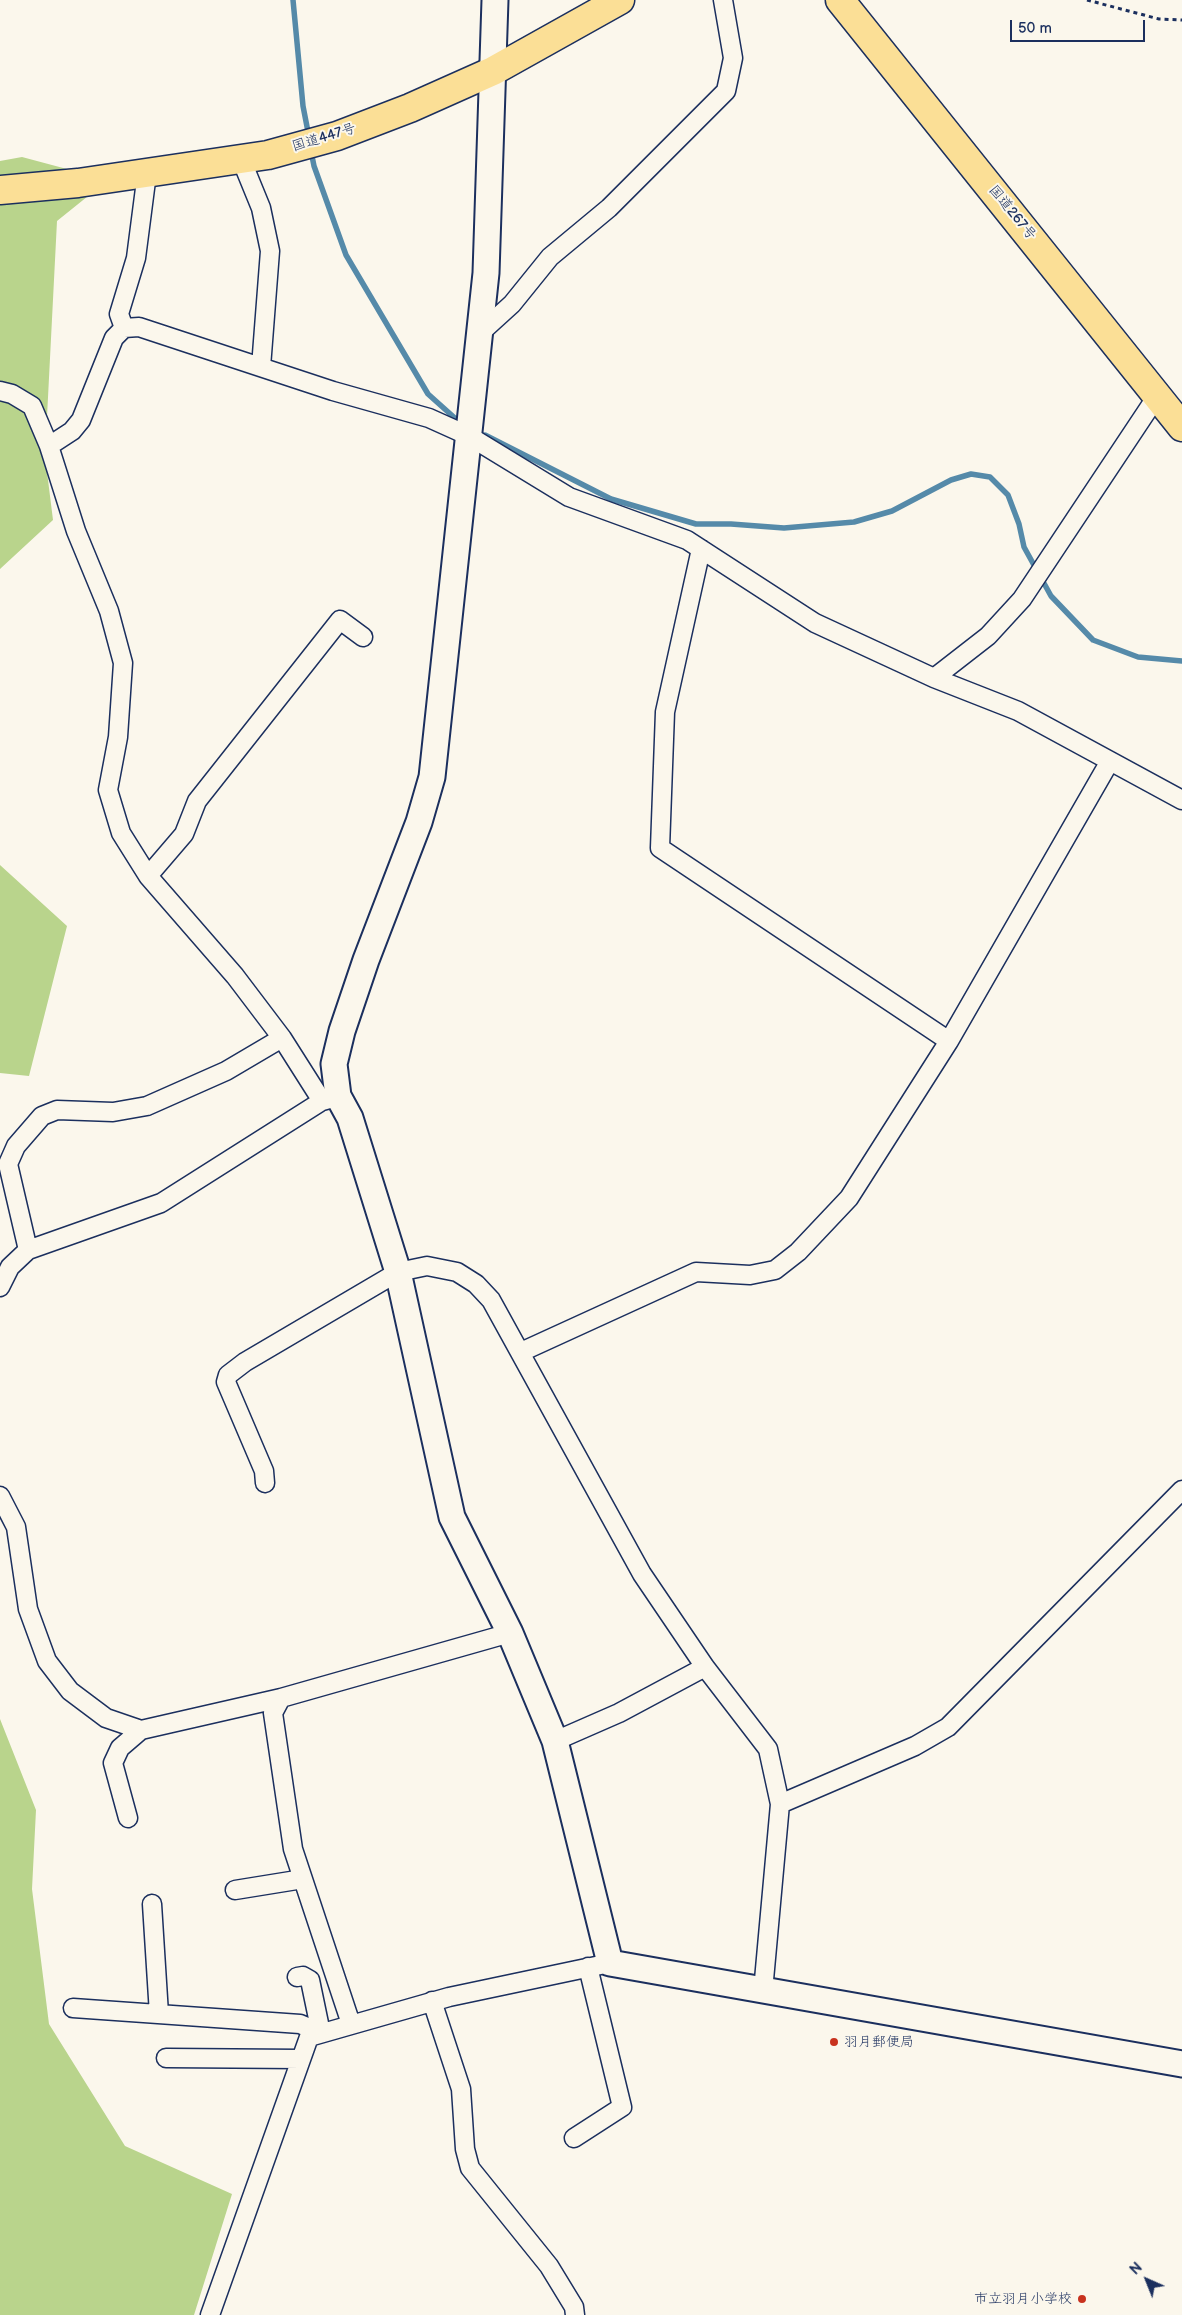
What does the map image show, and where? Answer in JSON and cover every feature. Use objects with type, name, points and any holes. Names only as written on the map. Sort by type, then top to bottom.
[{"type":"highway","name":"国道447号","points":[[0,190],[78,183],[268,155],[337,136],[410,108],[493,71],[620,0]]},
{"type":"highway","name":"国道267号","points":[[840,0],[1182,427]]},
{"type":"street","points":[[330,1099],[334,1064],[342,1032],[366,960],[420,822],[432,777],[486,273],[495,0]]},
{"type":"street","points":[[479,334],[512,304],[550,257],[609,208],[726,91],[732,58],[723,0]]},
{"type":"street","points":[[241,159],[261,208],[270,251],[261,367]]},
{"type":"street","points":[[124,328],[119,314],[136,258],[147,173]]},
{"type":"street","points":[[49,446],[72,431],[81,420],[114,338],[124,328],[139,327],[333,391],[429,418],[469,436],[569,497],[687,540],[815,623],[934,678],[1018,711],[1182,800]]},
{"type":"street","points":[[0,391],[12,394],[32,406],[49,446],[76,531],[109,611],[124,663],[118,737],[108,790],[121,833],[148,876],[235,976],[330,1099],[350,1118],[398,1272],[452,1517],[510,1633],[555,1741],[599,1965],[622,2107],[574,2138]]},
{"type":"street","points":[[934,678],[988,636],[1022,598],[1157,396]]},
{"type":"street","points":[[701,550],[665,712],[660,848],[949,1041]]},
{"type":"street","points":[[148,876],[184,834],[197,801],[340,620],[363,637]]},
{"type":"street","points":[[521,1352],[696,1272],[750,1275],[775,1270],[798,1252],[849,1198],[949,1041],[1110,761]]},
{"type":"street","points":[[28,1250],[8,1164],[16,1146],[42,1116],[57,1110],[113,1112],[147,1106],[226,1071],[282,1038]]},
{"type":"street","points":[[0,1287],[10,1267],[28,1250],[161,1203],[330,1099]]},
{"type":"street","points":[[265,1483],[264,1471],[226,1382],[228,1375],[254,1357],[398,1272],[428,1266],[457,1272],[476,1284],[492,1300],[642,1574],[705,1667],[768,1749],[780,1804],[763,1991]]},
{"type":"street","points":[[780,1804],[915,1746],[948,1728],[1182,1490]]},
{"type":"street","points":[[0,1496],[16,1527],[28,1609],[47,1661],[70,1691],[106,1718],[140,1730]]},
{"type":"street","points":[[128,1818],[113,1763],[120,1748],[140,1730],[281,1698],[510,1633]]},
{"type":"street","points":[[555,1741],[620,1714],[705,1667]]},
{"type":"street","points":[[281,1698],[273,1713],[293,1849],[351,2024]]},
{"type":"street","points":[[235,1890],[303,1879]]},
{"type":"street","points":[[152,1904],[159,2014]]},
{"type":"street","points":[[215,2313],[309,2037],[432,2002],[599,1965],[763,1991],[1182,2064]]},
{"type":"street","points":[[297,1977],[304,1976],[310,1980],[321,2033]]},
{"type":"street","points":[[432,2002],[460,2090],[465,2148],[470,2168],[549,2266],[574,2307],[575,2315]]},
{"type":"street","points":[[73,2008],[300,2024],[321,2033]]},
{"type":"street","points":[[166,2058],[301,2059]]},
{"type":"path","points":[[1086,0],[1159,18],[1182,20]]},
{"type":"green space","points":[[22,157],[108,180],[57,221],[45,456],[53,520],[0,569],[0,161]]},
{"type":"green space","points":[[0,865],[67,926],[29,1076],[0,1073]]},
{"type":"green space","points":[[0,1719],[36,1810],[32,1889],[49,2024],[125,2146],[232,2194],[194,2315],[0,2315]]},
{"type":"waterway","points":[[293,0],[303,106],[309,137]]},
{"type":"waterway","points":[[311,151],[314,166],[346,255],[428,394],[457,420]]},
{"type":"waterway","points":[[485,435],[611,499],[696,524],[731,524],[784,528],[854,522],[892,511],[951,480],[971,474],[990,477],[1008,495],[1019,524],[1024,547],[1051,596],[1093,640],[1138,657],[1182,661]]},
{"type":"place","name":"羽月郵便局","points":[[834,2042]]},
{"type":"place","name":"市立羽月小学校","points":[[1082,2299]]}]
